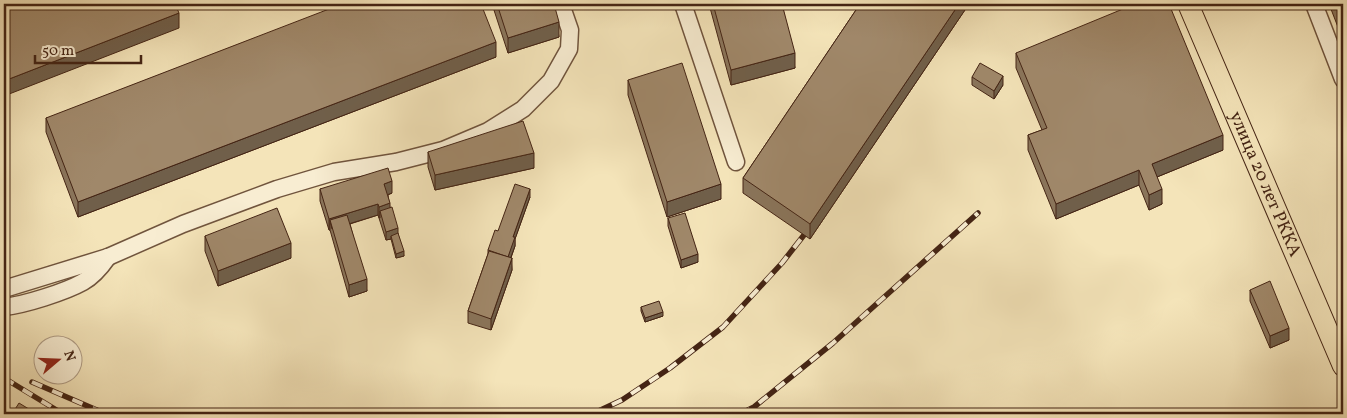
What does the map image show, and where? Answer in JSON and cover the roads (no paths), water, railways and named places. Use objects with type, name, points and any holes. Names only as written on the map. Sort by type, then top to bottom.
[{"type":"main road","name":"улица 20 лет РККА","points":[[1188,4],[1343,366]]},
{"type":"street","points":[[4,289],[108,257],[183,224],[277,189],[334,172],[396,162],[443,150],[488,131],[523,109],[551,81],[569,49],[570,30],[561,4]]},
{"type":"street","points":[[683,4],[736,162]]},
{"type":"street","points":[[1314,4],[1343,80]]},
{"type":"street","points":[[4,307],[67,289],[84,282],[97,272],[108,257]]},
{"type":"railway","points":[[740,414],[754,407],[833,343],[978,213]]},
{"type":"railway","points":[[592,414],[622,400],[670,368],[723,327],[782,263],[804,235]]},
{"type":"railway","points":[[4,378],[63,414]]},
{"type":"railway","points":[[41,386],[106,414]]}]
